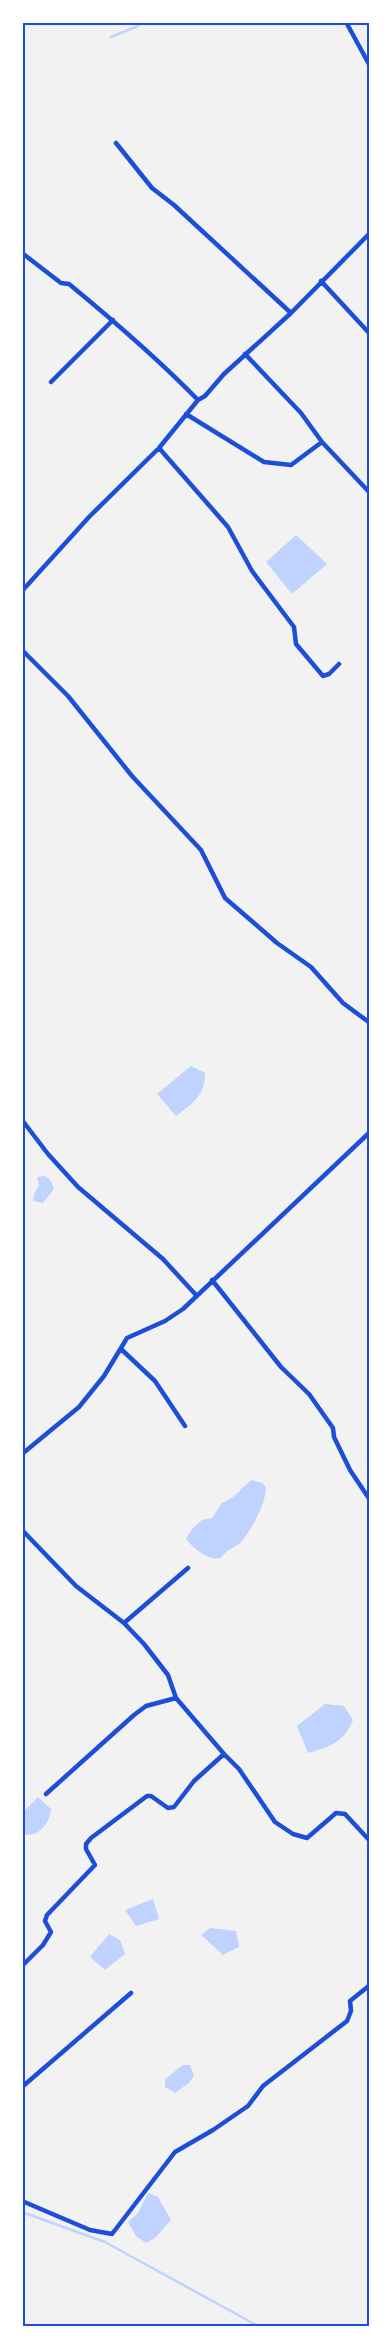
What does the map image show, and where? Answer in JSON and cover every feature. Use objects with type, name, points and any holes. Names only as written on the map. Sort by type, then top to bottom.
[{"type":"street","points":[[346,22],[370,66]]},
{"type":"street","points":[[116,142],[152,188],[292,313]]},
{"type":"street","points":[[22,591],[89,517],[159,448],[198,400],[205,396],[245,354],[292,313],[321,281],[370,233]]},
{"type":"street","points":[[22,253],[61,283],[68,284],[113,320],[159,360],[198,400]]},
{"type":"street","points":[[321,281],[370,334]]},
{"type":"street","points":[[51,382],[113,320]]},
{"type":"street","points":[[245,354],[301,413],[322,442],[370,494]]},
{"type":"street","points":[[186,414],[264,462],[291,465],[322,442]]},
{"type":"street","points":[[159,448],[228,526],[252,571],[294,627],[296,644],[323,676],[329,674],[340,664]]},
{"type":"street","points":[[22,650],[68,696],[132,776],[201,850],[225,898],[277,943],[312,967],[343,1003],[370,1023]]},
{"type":"street","points":[[22,1120],[48,1154],[78,1188],[163,1259],[196,1295]]},
{"type":"street","points":[[22,1454],[79,1407],[104,1376],[127,1338],[165,1321],[183,1309],[370,1132]]},
{"type":"street","points":[[212,1280],[281,1367],[309,1394],[333,1428],[334,1437],[350,1470],[370,1500]]},
{"type":"street","points":[[120,1349],[155,1382],[185,1426]]},
{"type":"street","points":[[22,1530],[76,1586],[124,1623],[144,1644],[168,1675],[176,1698],[224,1754],[239,1768],[275,1822],[293,1834],[307,1838],[336,1813],[345,1814],[370,1841]]},
{"type":"street","points":[[124,1623],[188,1568]]},
{"type":"street","points":[[46,1794],[146,1706],[176,1698]]},
{"type":"street","points":[[22,1966],[43,1945],[51,1932],[45,1920],[47,1915],[96,1865],[86,1849],[86,1844],[91,1838],[147,1796],[151,1796],[168,1808],[174,1807],[194,1780],[224,1754]]},
{"type":"street","points":[[22,2201],[90,2230],[112,2234],[175,2152],[213,2130],[248,2106],[263,2086],[347,2021],[351,2011],[350,2001],[370,1985]]},
{"type":"street","points":[[22,2087],[131,1993]]},
{"type":"water","points":[[296,535],[327,564],[292,594],[266,562]]},
{"type":"water","points":[[191,1066],[205,1073],[203,1088],[193,1103],[176,1116],[157,1094]]},
{"type":"water","points":[[45,1176],[51,1181],[54,1189],[43,1203],[33,1201],[34,1194],[39,1185],[37,1177]]},
{"type":"water","points":[[251,1480],[263,1483],[266,1488],[265,1495],[258,1516],[242,1541],[221,1558],[211,1558],[193,1547],[186,1539],[192,1529],[202,1520],[212,1518],[222,1503],[233,1497]]},
{"type":"water","points":[[325,1704],[344,1706],[353,1720],[341,1739],[330,1746],[308,1753],[297,1726]]},
{"type":"water","points":[[38,1797],[51,1809],[46,1824],[39,1832],[29,1835],[23,1834],[23,1812]]},
{"type":"water","points":[[153,1899],[159,1919],[136,1926],[125,1910]]},
{"type":"water","points":[[210,1928],[236,1931],[239,1947],[223,1955],[201,1935]]},
{"type":"water","points":[[109,1934],[120,1940],[125,1954],[105,1970],[90,1957]]},
{"type":"water","points":[[183,2065],[190,2065],[194,2076],[189,2083],[175,2093],[165,2087],[165,2079]]},
{"type":"water","points":[[148,2193],[158,2197],[171,2220],[155,2238],[146,2243],[136,2236],[128,2222],[138,2213]]},
{"type":"waterway","points":[[111,37],[138,26],[141,22]]},
{"type":"waterway","points":[[22,2212],[105,2242],[258,2326]]}]
